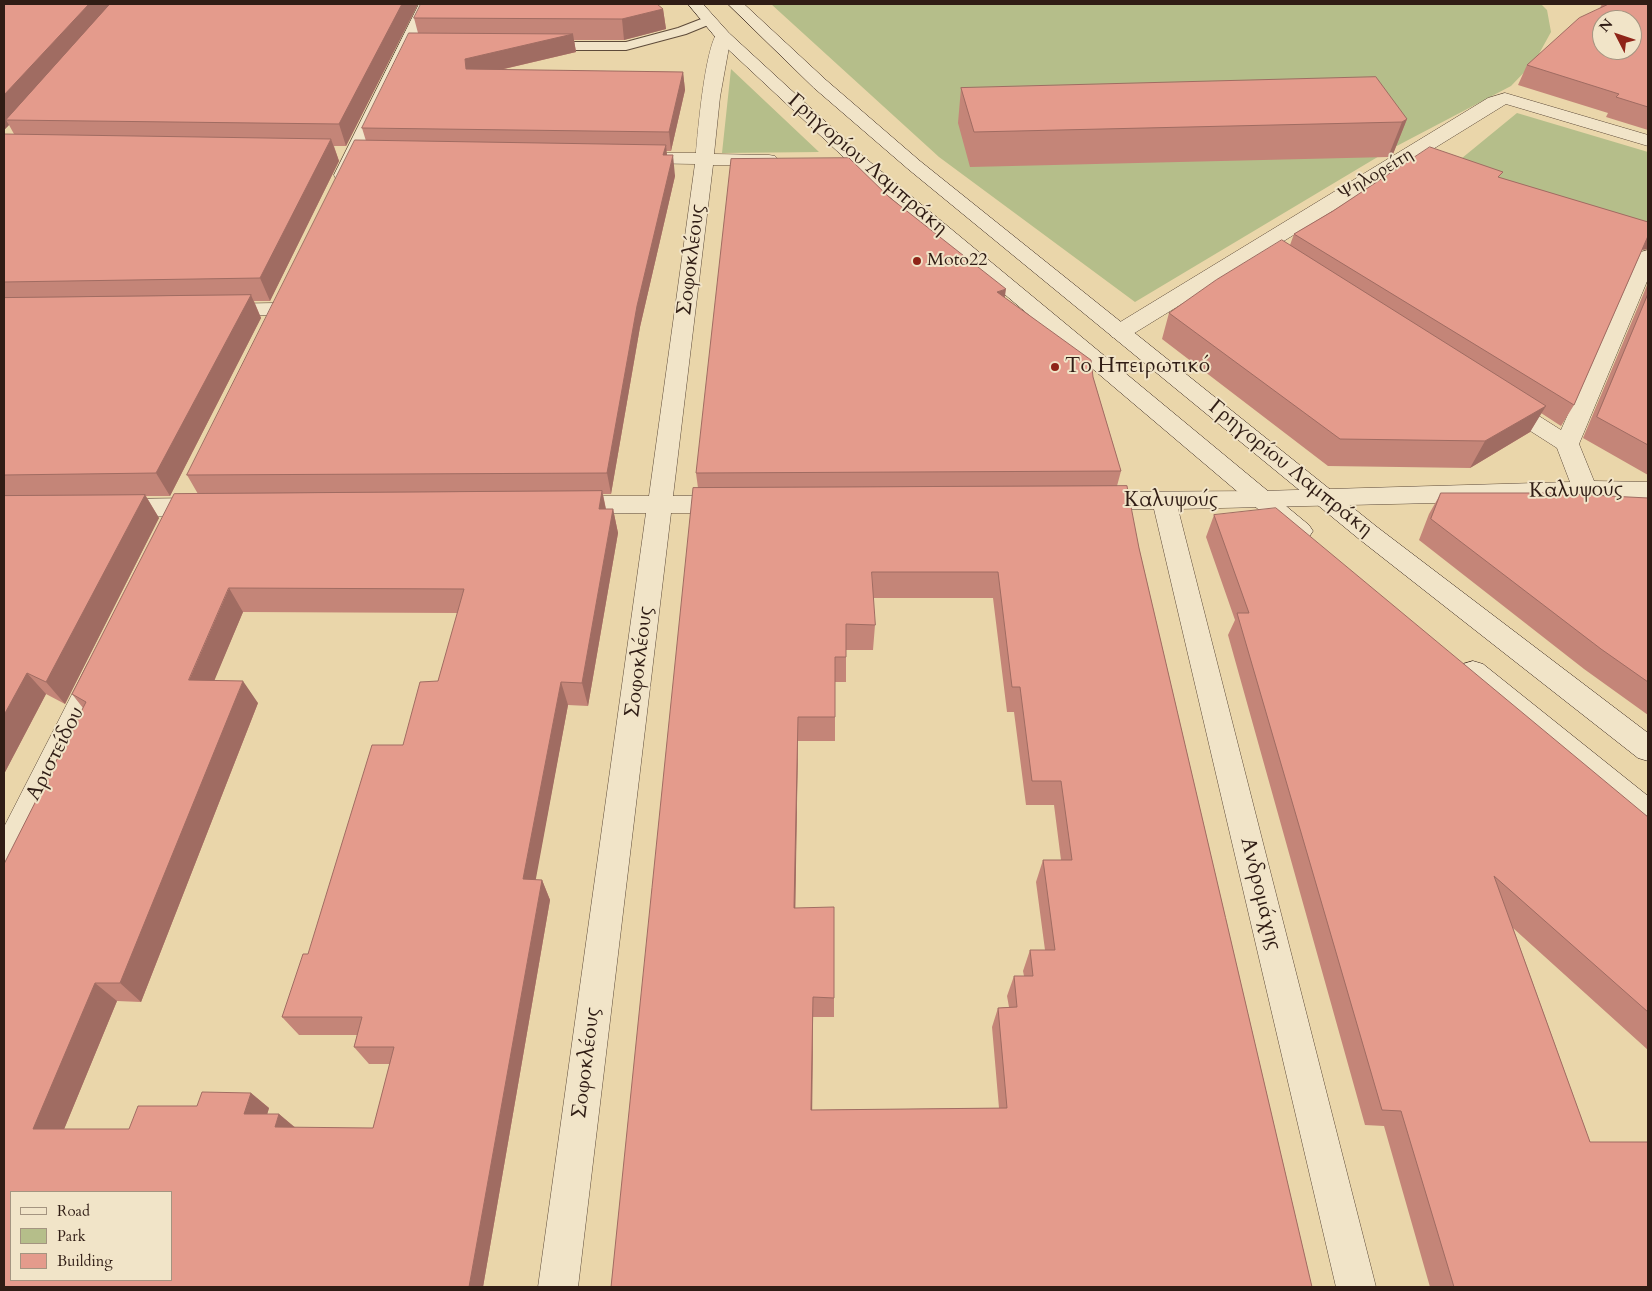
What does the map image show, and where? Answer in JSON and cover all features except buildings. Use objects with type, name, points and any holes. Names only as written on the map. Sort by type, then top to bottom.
[{"type":"street","points":[[332,197],[412,45],[427,4]]},
{"type":"street","name":"Γρηγορίου Λαμπράκη","points":[[695,4],[723,36],[858,161],[1316,544]]},
{"type":"street","name":"Γρηγορίου Λαμπράκη","points":[[735,4],[820,84],[914,165],[1326,499],[1648,749]]},
{"type":"street","name":"Σοφοκλέους","points":[[558,1287],[661,504],[708,123],[716,67],[723,36]]},
{"type":"street","name":"Ψηλορείτη","points":[[1120,332],[1268,252],[1494,102],[1504,98],[1648,141]]},
{"type":"street","points":[[617,157],[782,160]]},
{"type":"street","points":[[829,161],[858,161]]},
{"type":"street","points":[[1567,444],[1647,260]]},
{"type":"street","points":[[200,310],[278,309]]},
{"type":"street","points":[[1484,391],[1567,444],[1585,490]]},
{"type":"street","points":[[176,516],[193,481]]},
{"type":"street","name":"Καλυψούς","points":[[1075,502],[1326,499],[1585,490],[1648,490]]},
{"type":"street","name":"Ανδρομάχης","points":[[1164,501],[1356,1287]]},
{"type":"street","points":[[543,505],[750,504]]},
{"type":"street","points":[[92,508],[176,516],[229,507]]},
{"type":"street","name":"Αριστείδου","points":[[4,858],[110,648]]},
{"type":"street","points":[[1455,657],[1648,814]]},
{"type":"lane","points":[[531,46],[626,46],[682,31],[709,20]]},
{"type":"green space","points":[[771,4],[1541,4],[1547,10],[1551,32],[1535,61],[1511,86],[1391,149],[1135,302],[939,157]]},
{"type":"green space","points":[[731,69],[819,152],[722,153]]},
{"type":"green space","points":[[1517,113],[1648,152],[1648,227],[1445,172]]},
{"type":"place","name":"Moto22","points":[[917,261]]},
{"type":"place","name":"Το Ηπειρωτικό","points":[[1055,367]]}]
